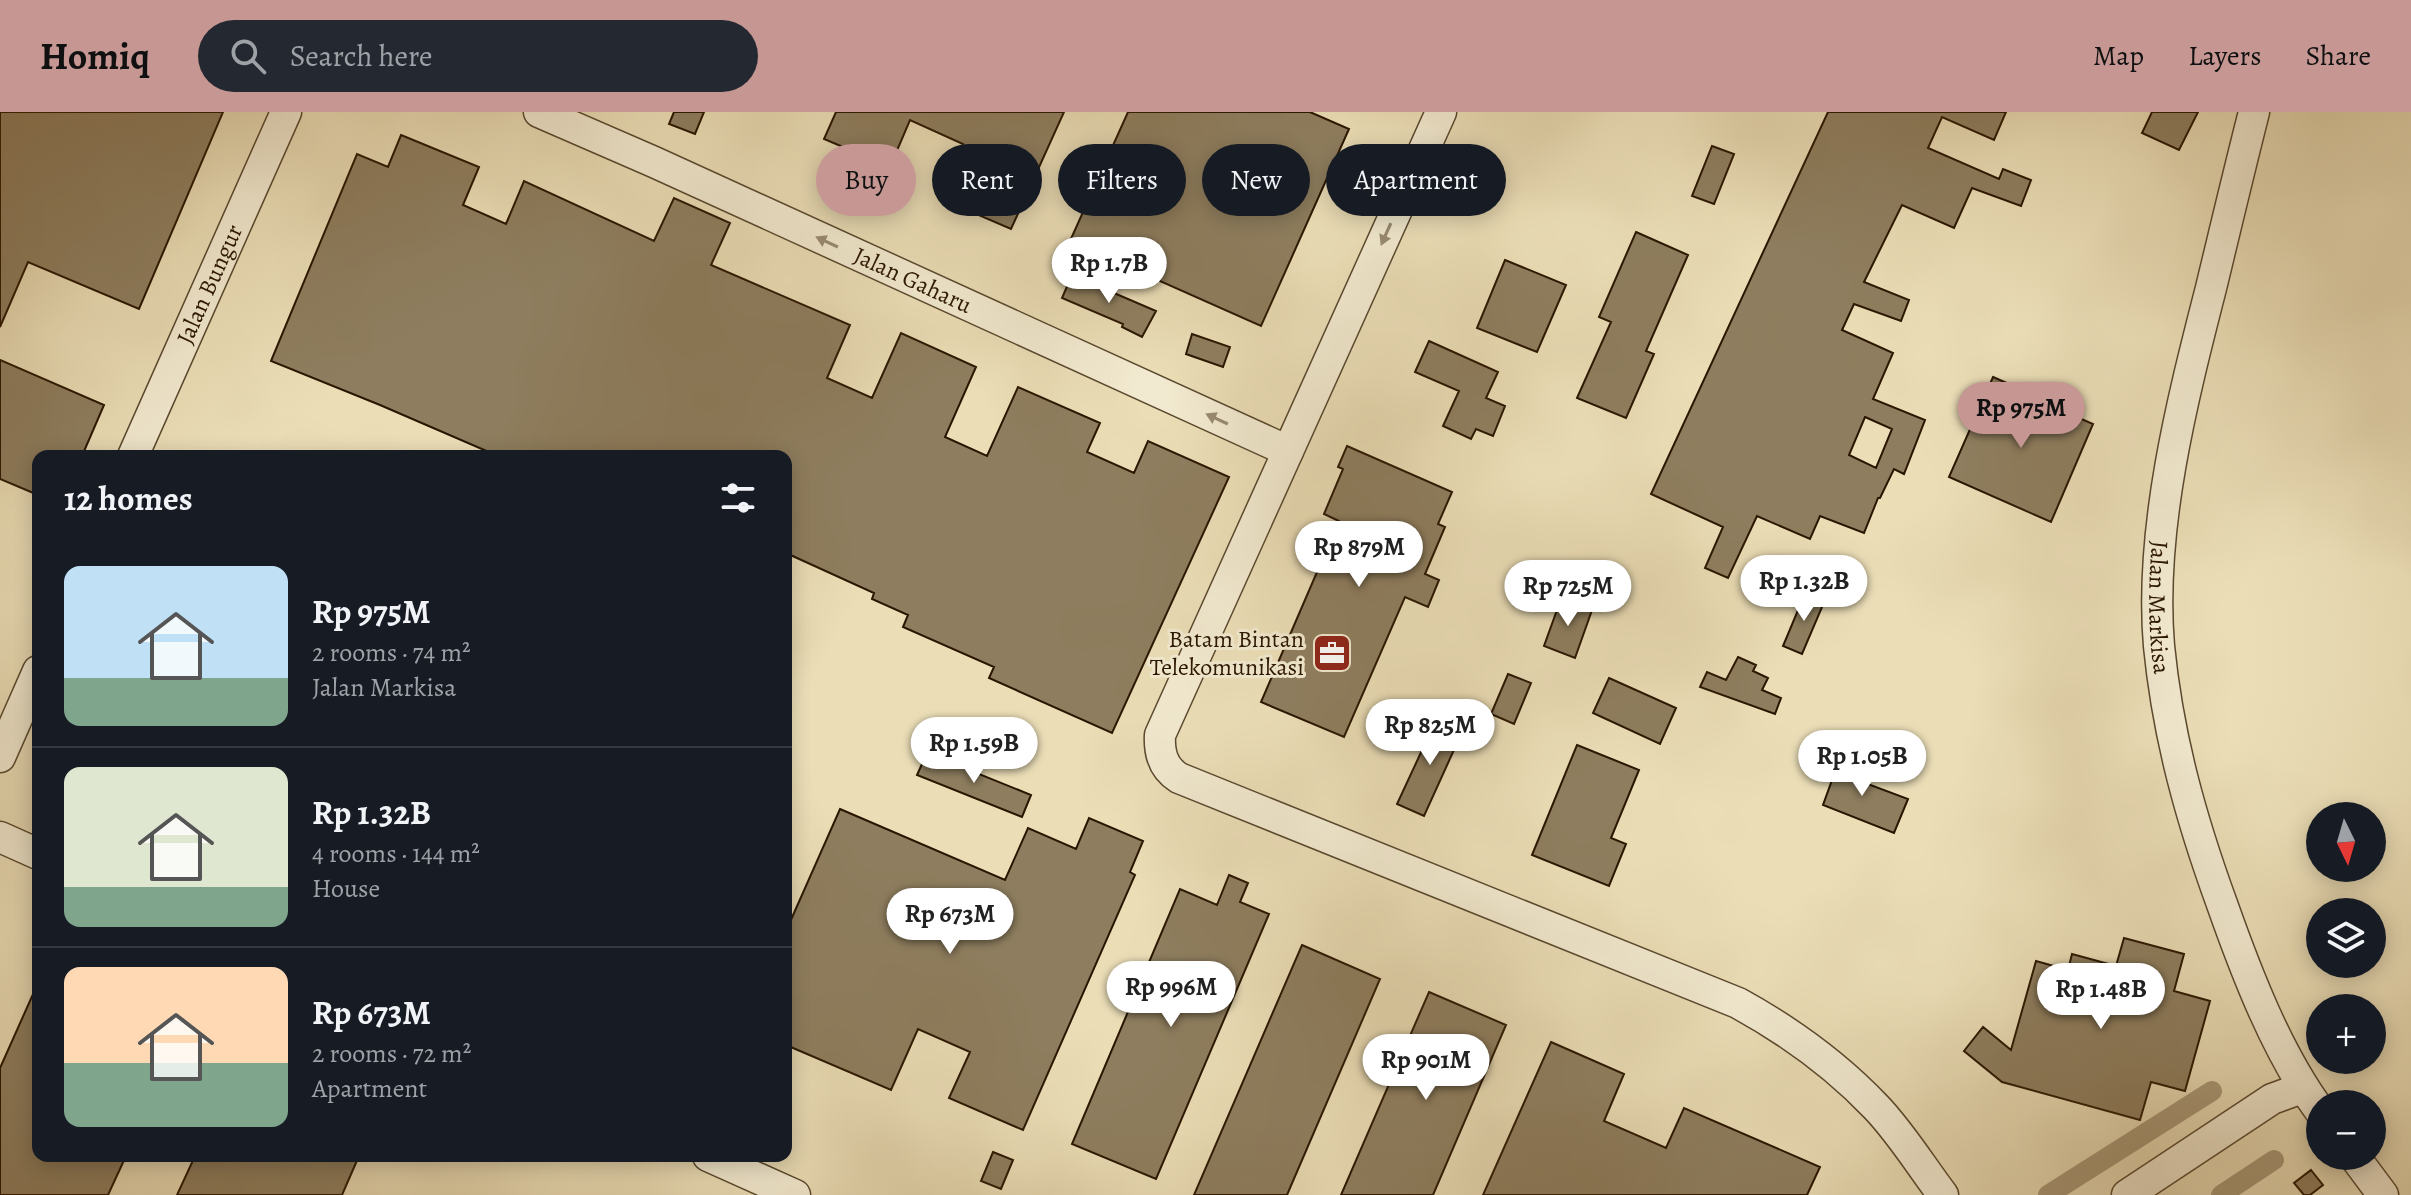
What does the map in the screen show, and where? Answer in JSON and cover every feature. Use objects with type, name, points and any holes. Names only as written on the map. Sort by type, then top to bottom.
[{"type":"street","name":"Jalan Bungur","points":[[136,450],[286,112]]},
{"type":"street","name":"Jalan Gaharu","points":[[539,112],[1288,451]]},
{"type":"street","points":[[1441,112],[1160,735],[1159,747],[1169,771],[1194,784],[1738,1003],[1772,1022],[1844,1075],[1878,1109],[1943,1195]]},
{"type":"street","name":"Jalan Markisa","points":[[2254,112],[2192,360],[2170,466],[2158,570],[2159,645],[2170,724],[2187,802],[2247,974],[2306,1090]]},
{"type":"street","points":[[0,757],[32,685]]},
{"type":"street","points":[[0,837],[32,851]]},
{"type":"street","points":[[2127,1195],[2272,1099],[2306,1099]]},
{"type":"street","points":[[2154,1195],[2274,1115],[2306,1101]]},
{"type":"street","points":[[721,1162],[795,1195]]},
{"type":"street","points":[[2364,1170],[2383,1195]]},
{"type":"building","points":[[0,112],[223,112],[139,309],[28,262],[0,327]]},
{"type":"building","points":[[674,112],[704,112],[695,134],[669,124]]},
{"type":"building","points":[[836,112],[1064,112],[1042,161],[1042,144],[963,144],[910,120],[900,144],[836,144],[824,139]]},
{"type":"building","points":[[1128,112],[1310,112],[1349,129],[1342,144],[1326,144],[1326,180],[1261,326],[1070,241],[1081,216],[1186,216],[1186,144],[1114,144]]},
{"type":"building","points":[[1828,112],[2006,112],[1994,140],[1942,117],[1928,148],[1999,179],[2003,169],[2031,180],[2021,206],[1972,188],[1954,228],[1902,205],[1864,282],[1909,300],[1901,321],[1854,304],[1842,330],[1893,353],[1873,399],[1925,420],[1904,474],[1894,469],[1864,533],[1820,516],[1810,539],[1757,516],[1728,578],[1705,568],[1723,527],[1651,494]],"holes":[[[1865,417],[1892,429],[1876,468],[1849,455]]]},
{"type":"building","points":[[2152,112],[2198,112],[2179,150],[2142,133]]},
{"type":"building","points":[[401,135],[479,167],[463,205],[506,224],[524,181],[654,241],[674,198],[730,223],[711,265],[850,325],[827,378],[872,398],[901,333],[976,367],[945,437],[987,456],[1018,387],[1100,423],[1087,452],[1134,473],[1148,441],[1229,477],[1112,733],[989,678],[994,667],[903,627],[908,615],[872,599],[874,593],[792,556],[792,450],[484,450],[271,361],[357,154],[388,167]]},
{"type":"building","points":[[1712,146],[1734,154],[1714,204],[1692,196]]},
{"type":"building","points":[[981,216],[1017,216],[1011,229]]},
{"type":"building","points":[[1636,232],[1688,255],[1646,351],[1654,354],[1626,418],[1577,398],[1611,322],[1599,317]]},
{"type":"building","points":[[1505,260],[1566,285],[1537,352],[1477,328]]},
{"type":"building","points":[[1072,275],[1156,311],[1142,337],[1122,327],[1123,324],[1062,298]]},
{"type":"building","points":[[1192,334],[1230,347],[1223,367],[1186,354]]},
{"type":"building","points":[[1429,341],[1498,372],[1486,398],[1505,406],[1493,436],[1476,429],[1471,439],[1443,426],[1459,391],[1415,372]]},
{"type":"building","points":[[0,360],[104,405],[85,450],[32,450],[32,492],[0,479]]},
{"type":"building","points":[[1993,377],[2093,424],[2051,522],[1949,477]]},
{"type":"building","points":[[1347,446],[1452,492],[1438,524],[1445,527],[1425,574],[1439,580],[1428,607],[1405,597],[1344,737],[1261,702],[1339,521],[1324,514],[1343,469],[1338,467]]},
{"type":"building","points":[[1806,591],[1825,600],[1802,654],[1783,646]]},
{"type":"building","points":[[1561,599],[1592,610],[1575,658],[1544,646]]},
{"type":"building","points":[[1738,657],[1756,665],[1753,671],[1768,678],[1762,690],[1781,698],[1775,714],[1700,687],[1707,672],[1726,680]]},
{"type":"building","points":[[1508,674],[1531,683],[1514,724],[1491,714]]},
{"type":"building","points":[[1609,678],[1676,708],[1660,744],[1593,713]]},
{"type":"building","points":[[1437,718],[1463,730],[1424,816],[1397,804]]},
{"type":"building","points":[[1577,745],[1639,770],[1611,838],[1626,844],[1609,886],[1532,855]]},
{"type":"building","points":[[927,753],[1031,795],[1022,817],[917,775]]},
{"type":"building","points":[[1827,761],[1868,777],[1865,783],[1908,799],[1894,833],[1823,805],[1832,780],[1820,776]]},
{"type":"building","points":[[840,809],[1005,880],[1028,828],[1076,849],[1089,818],[1143,841],[1130,872],[1135,875],[1023,1130],[949,1098],[970,1052],[918,1029],[891,1090],[792,1048],[792,917]]},
{"type":"building","points":[[1229,875],[1248,883],[1240,902],[1269,914],[1156,1179],[1072,1144],[1180,889],[1217,905]]},
{"type":"building","points":[[2124,938],[2184,954],[2174,991],[2210,1001],[2185,1091],[2151,1082],[2140,1120],[2002,1082],[1964,1051],[1983,1027],[2011,1050],[2036,961],[2068,970],[2072,954],[2116,966]]},
{"type":"building","points":[[1302,945],[1380,979],[1287,1195],[1194,1195]]},
{"type":"building","points":[[1429,992],[1506,1025],[1433,1195],[1341,1195]]},
{"type":"building","points":[[32,996],[32,1162],[123,1162],[108,1195],[0,1195],[0,1068]]},
{"type":"building","points":[[1551,1042],[1624,1074],[1604,1121],[1666,1148],[1684,1108],[1820,1167],[1807,1195],[1483,1195]]},
{"type":"building","points":[[993,1152],[1013,1160],[1001,1189],[981,1181]]},
{"type":"building","points":[[192,1162],[356,1162],[342,1195],[177,1195]]},
{"type":"building","points":[[2311,1170],[2323,1185],[2310,1195],[2304,1195],[2294,1183]]},
{"type":"waterway","points":[[2048,1195],[2212,1091]]},
{"type":"waterway","points":[[2221,1195],[2274,1160]]},
{"type":"place","name":"Batam Bintan Telekomunikasi","points":[[1332,653]]}]
